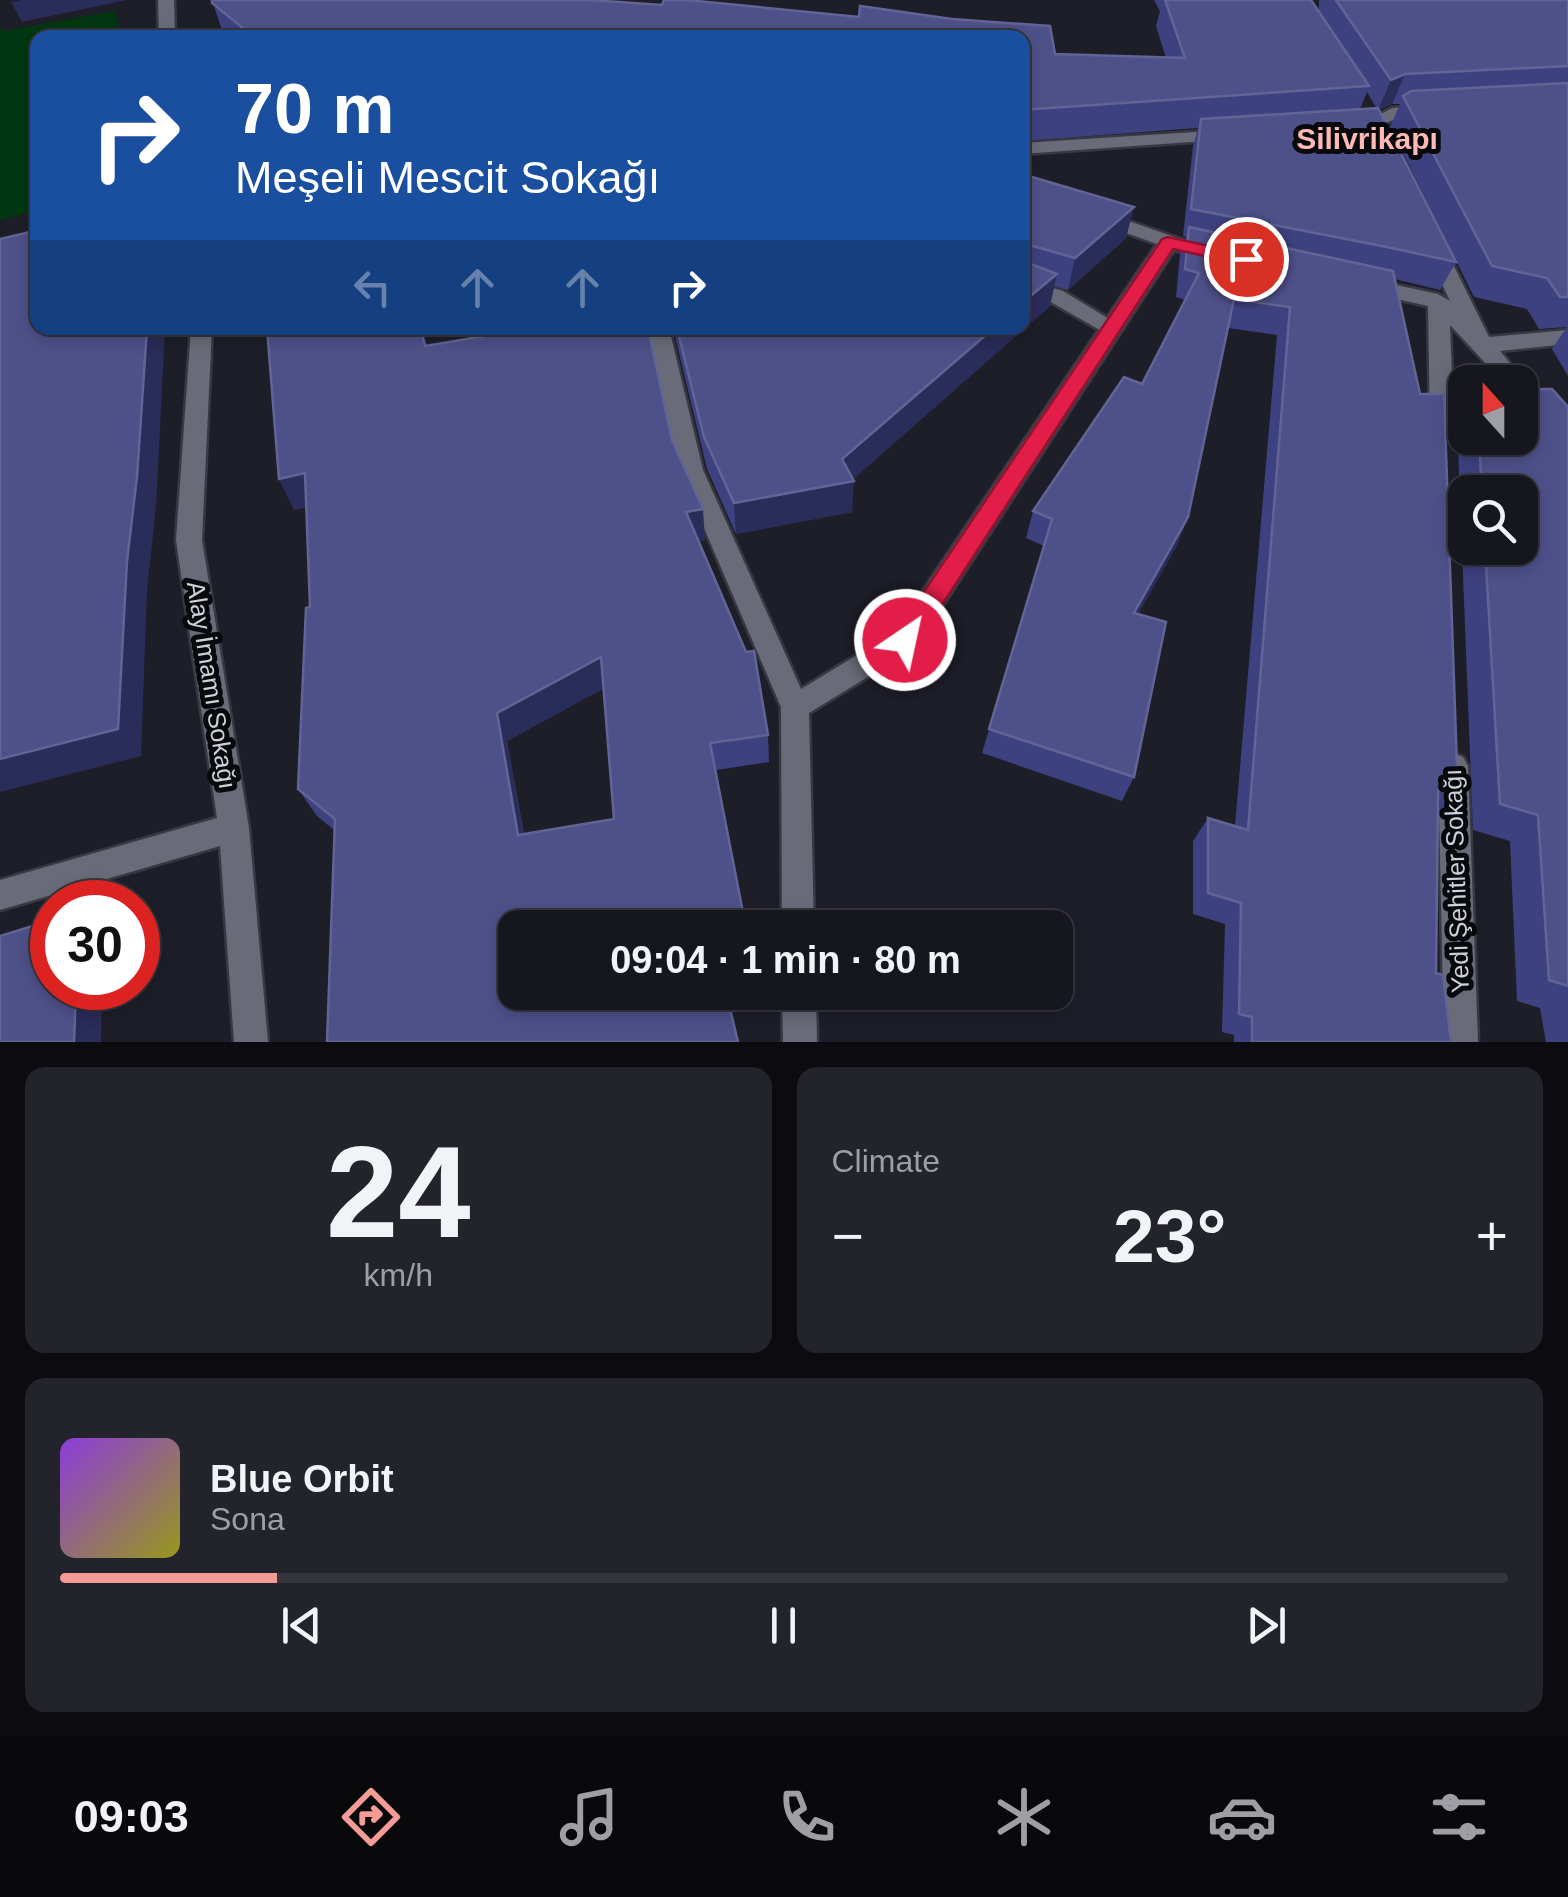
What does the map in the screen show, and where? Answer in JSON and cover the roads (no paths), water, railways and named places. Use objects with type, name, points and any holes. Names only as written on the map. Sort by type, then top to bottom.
[{"type":"street","points":[[166,0],[167,30]]},
{"type":"street","points":[[1336,128],[1375,126],[1392,113],[1450,110]]},
{"type":"street","points":[[1030,148],[1238,134]]},
{"type":"street","points":[[1077,208],[1168,243],[1207,251]]},
{"type":"street","points":[[1424,226],[1482,344]]},
{"type":"street","points":[[796,708],[905,640],[1168,243]]},
{"type":"street","points":[[1342,280],[1438,301],[1500,365]]},
{"type":"street","points":[[1030,288],[1056,296],[1113,328]]},
{"type":"street","points":[[1438,301],[1443,457]]},
{"type":"street","name":"Alay İmamı Sokağı","points":[[202,335],[190,540],[234,828],[251,1042]]},
{"type":"street","points":[[660,335],[690,470],[796,708],[798,910]]},
{"type":"street","points":[[1482,344],[1568,337]]},
{"type":"street","name":"Yedi Şehitler Sokağı","points":[[1452,730],[1461,1042]]},
{"type":"street","points":[[0,895],[234,828]]},
{"type":"street","points":[[799,1010],[800,1042]]},
{"type":"district","name":"Silivrikapı","points":[[1367,139]]}]
